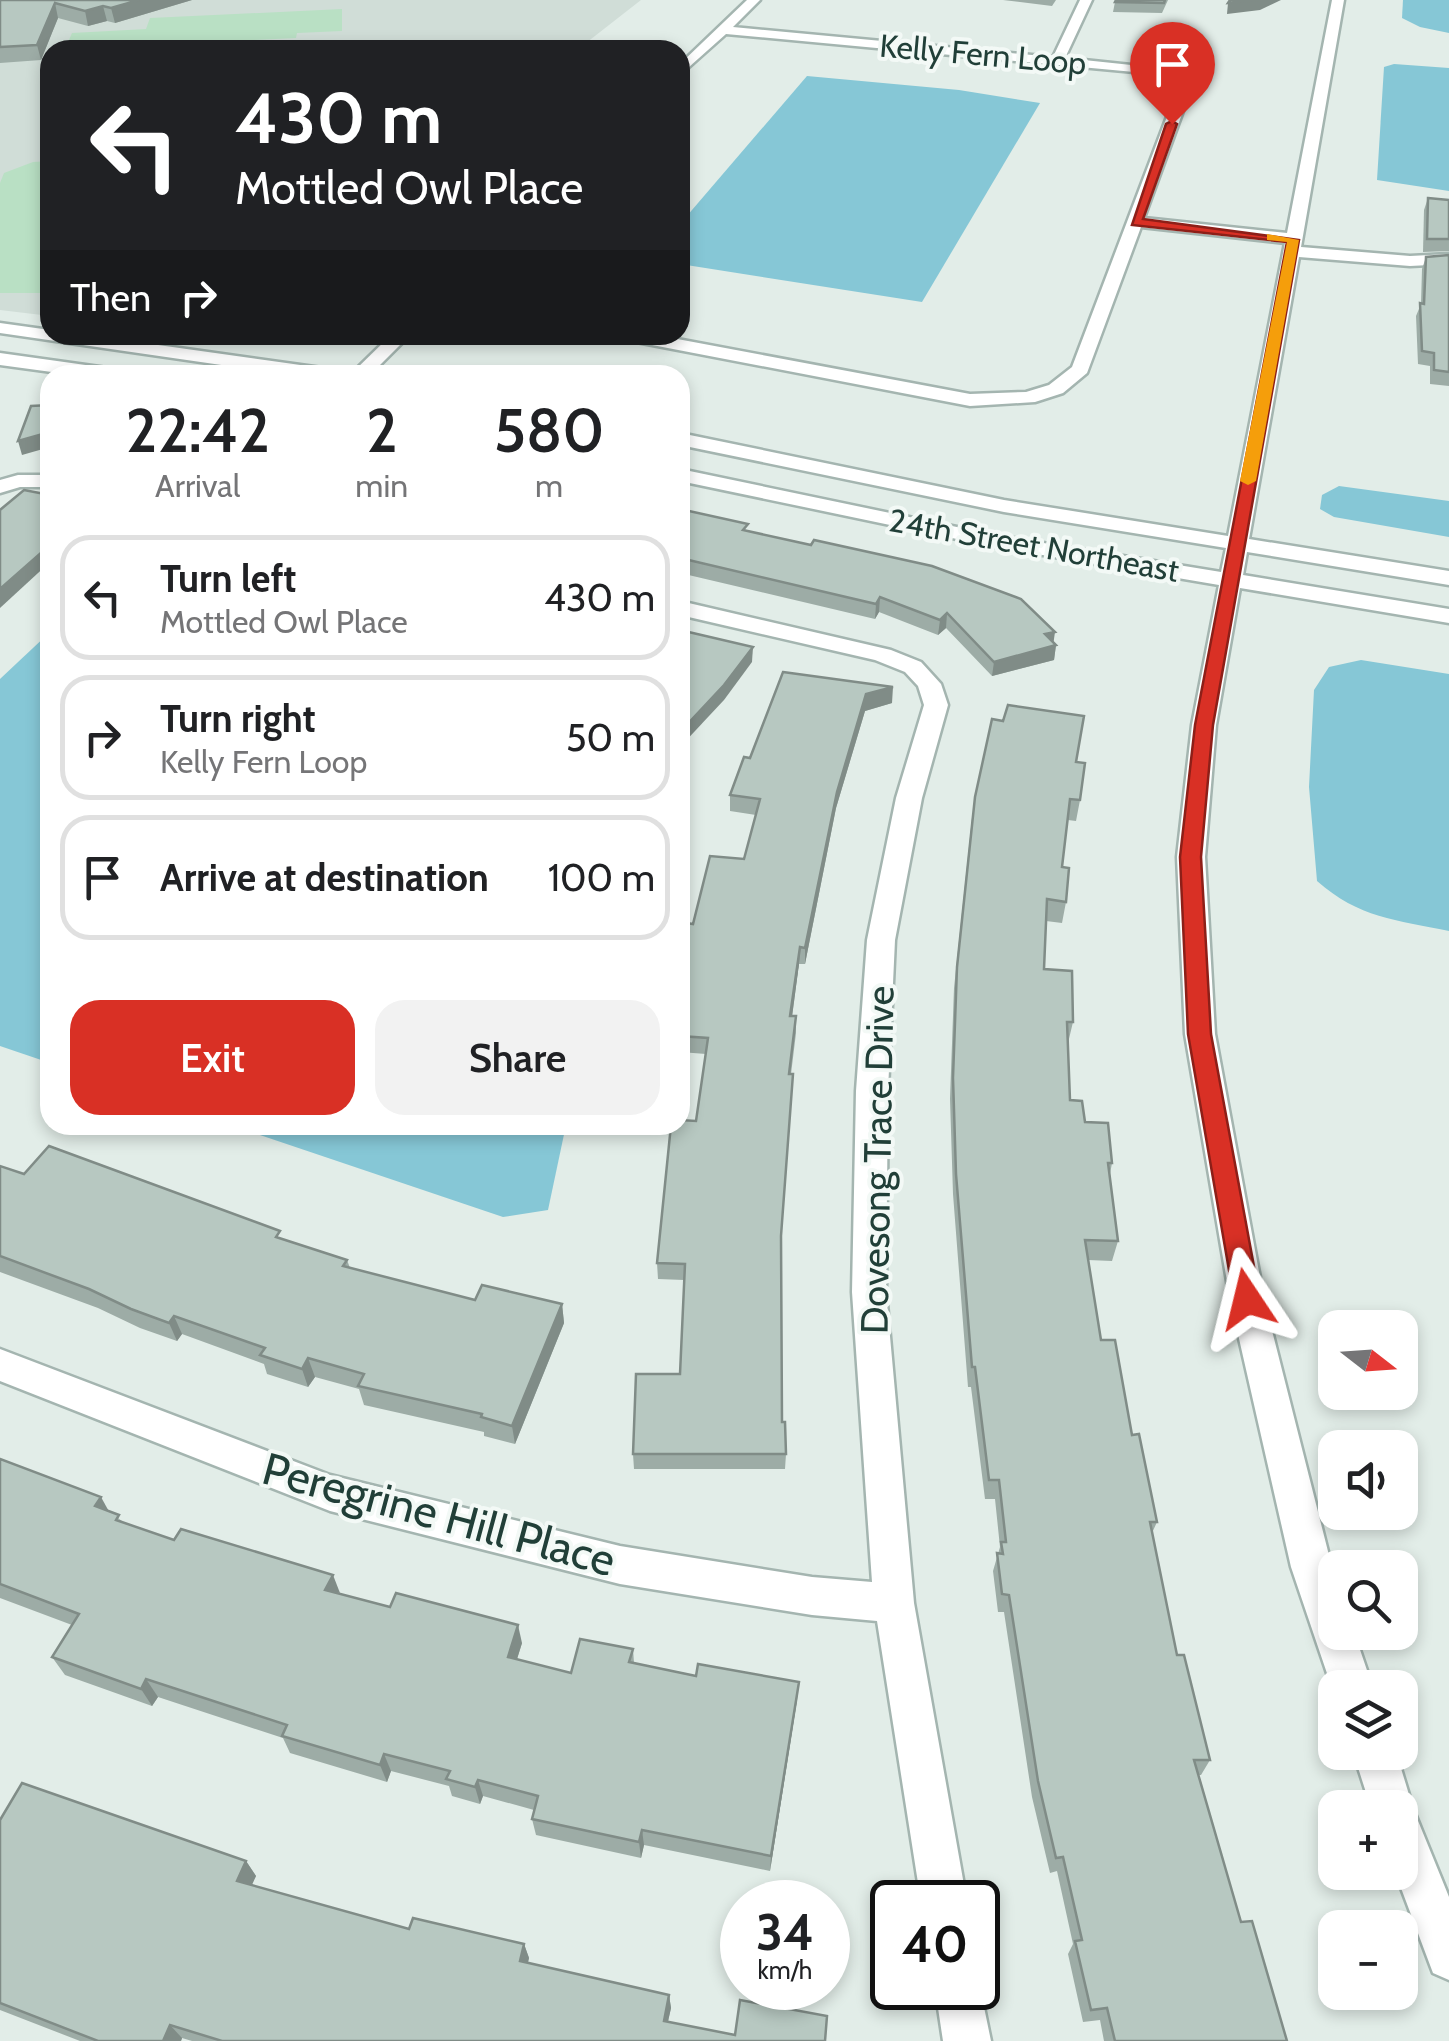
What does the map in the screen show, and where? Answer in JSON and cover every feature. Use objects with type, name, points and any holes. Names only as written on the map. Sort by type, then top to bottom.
[{"type":"street","points":[[690,62],[754,0]]},
{"type":"street","points":[[1057,61],[1086,0]]},
{"type":"street","points":[[1338,0],[1298,238],[1204,725],[1191,857],[1200,1034],[1247,1299],[1311,1567],[1346,1670]]},
{"type":"street","name":"Kelly Fern Loop","points":[[678,345],[938,396],[998,401],[1028,398],[1056,389],[1080,369],[1186,84],[1168,73],[724,30]]},
{"type":"street","points":[[1136,222],[1298,238],[1367,257],[1442,259]]},
{"type":"street","points":[[1367,257],[1368,238]]},
{"type":"street","points":[[1404,242],[1442,259]]},
{"type":"street","points":[[0,328],[40,334]]},
{"type":"street","points":[[119,345],[259,365]]},
{"type":"street","points":[[370,365],[390,345]]},
{"type":"street","points":[[0,358],[47,365]]},
{"type":"street","name":"24th Street Northeast","points":[[690,441],[986,503],[1449,578]]},
{"type":"street","name":"24th Street Northeast","points":[[690,477],[994,541],[1449,616]]},
{"type":"street","points":[[0,488],[18,481],[40,481]]},
{"type":"street","name":"Dovesong Trace Drive","points":[[690,610],[883,655],[913,666],[928,684],[936,705],[909,798],[881,940],[872,1090],[869,1292],[894,1603],[940,1880]]},
{"type":"street","name":"Peregrine Hill Place","points":[[0,1365],[330,1493],[620,1565],[812,1596],[894,1603]]},
{"type":"street","points":[[1418,1875],[1449,1957]]},
{"type":"street","points":[[962,2010],[967,2041]]},
{"type":"shaded area","points":[[0,0],[641,0],[590,40],[40,40],[40,315],[0,310]]},
{"type":"green space","points":[[342,9],[342,31],[254,40],[69,40],[72,33],[146,29],[150,18]]},
{"type":"green space","points":[[40,162],[40,293],[0,293],[0,183],[4,173]]},
{"type":"water","points":[[1403,0],[1449,0],[1449,33],[1420,27],[1402,18]]},
{"type":"water","points":[[1394,64],[1449,68],[1449,191],[1377,180],[1384,67]]},
{"type":"water","points":[[807,76],[959,90],[1040,103],[922,302],[690,266],[690,212]]},
{"type":"water","points":[[1339,486],[1449,501],[1449,537],[1334,517],[1320,509],[1322,495]]},
{"type":"water","points":[[40,641],[40,1060],[0,1046],[0,679]]},
{"type":"water","points":[[1361,660],[1449,674],[1449,931],[1363,910],[1317,881],[1309,787],[1314,690],[1329,667]]},
{"type":"water","points":[[260,1135],[564,1135],[548,1210],[503,1217]]},
{"type":"building","points":[[0,0],[139,0],[85,11],[55,3],[37,45],[0,47]]},
{"type":"building","points":[[1116,0],[1165,0],[1164,3]]},
{"type":"building","points":[[1428,198],[1449,200],[1449,239],[1427,239]]},
{"type":"building","points":[[1449,255],[1449,372],[1434,370],[1434,353],[1422,351],[1420,303],[1424,304],[1426,257]]},
{"type":"building","points":[[31,406],[40,406],[40,435],[18,441]]},
{"type":"building","points":[[24,490],[40,493],[40,554],[0,589],[0,510]]},
{"type":"building","points":[[690,511],[748,524],[743,530],[811,545],[814,540],[932,566],[1021,599],[1055,632],[1045,634],[1056,645],[994,662],[947,613],[940,620],[880,597],[876,604],[690,560]]},
{"type":"building","points":[[690,632],[753,647],[690,721]]},
{"type":"building","points":[[783,672],[893,687],[866,694],[837,792],[805,948],[800,947],[790,1016],[796,1016],[789,1074],[793,1074],[781,1236],[782,1422],[786,1454],[633,1454],[636,1374],[680,1374],[685,1264],[657,1263],[670,1135],[690,1135],[690,1121],[696,1121],[708,1038],[690,1037],[690,924],[693,924],[710,856],[744,859],[760,799],[730,795],[744,757],[750,758]]},
{"type":"building","points":[[1008,705],[1084,716],[1076,762],[1085,763],[1080,800],[1070,799],[1062,867],[1069,868],[1066,902],[1047,899],[1044,969],[1072,971],[1073,1022],[1067,1022],[1070,1100],[1082,1101],[1085,1122],[1108,1123],[1112,1163],[1108,1163],[1118,1241],[1085,1240],[1101,1340],[1115,1340],[1132,1435],[1139,1434],[1157,1522],[1150,1522],[1177,1655],[1184,1655],[1210,1760],[1194,1760],[1241,1922],[1252,1921],[1287,2041],[1115,2041],[1107,2008],[1091,2010],[1075,1941],[1082,1940],[1063,1857],[1056,1858],[1038,1781],[1009,1595],[1002,1594],[997,1553],[1003,1554],[1001,1542],[1006,1542],[999,1480],[989,1480],[972,1367],[956,1174],[953,1078],[957,967],[975,797],[992,719],[1003,721]]},
{"type":"building","points":[[49,1146],[280,1231],[276,1237],[347,1260],[343,1266],[475,1300],[482,1285],[562,1304],[512,1426],[481,1417],[482,1414],[358,1386],[364,1374],[308,1358],[302,1369],[260,1355],[265,1348],[174,1316],[169,1323],[0,1256],[0,1166],[24,1174]]},
{"type":"building","points":[[0,1459],[101,1497],[95,1506],[119,1515],[116,1520],[174,1540],[181,1529],[333,1575],[325,1590],[390,1607],[396,1593],[518,1625],[508,1657],[571,1673],[580,1639],[633,1649],[629,1662],[696,1676],[698,1664],[799,1682],[771,1856],[642,1830],[639,1842],[532,1819],[538,1796],[478,1780],[475,1787],[446,1779],[450,1771],[384,1754],[380,1765],[282,1736],[287,1725],[146,1679],[141,1689],[52,1657],[79,1614],[0,1584]]},
{"type":"building","points":[[22,1783],[246,1861],[237,1881],[409,1929],[413,1918],[524,1944],[520,1961],[669,1995],[664,2021],[735,2035],[739,2010],[794,2010],[827,2016],[825,2041],[222,2041],[170,2025],[163,2041],[98,2041],[0,2003],[0,1820]]},
{"type":"slow traffic","points":[[1248,481],[1293,240],[1272,237]]},
{"type":"route","points":[[1172,124],[1136,222],[1293,240],[1204,725],[1191,857],[1200,1034],[1247,1299]]}]
